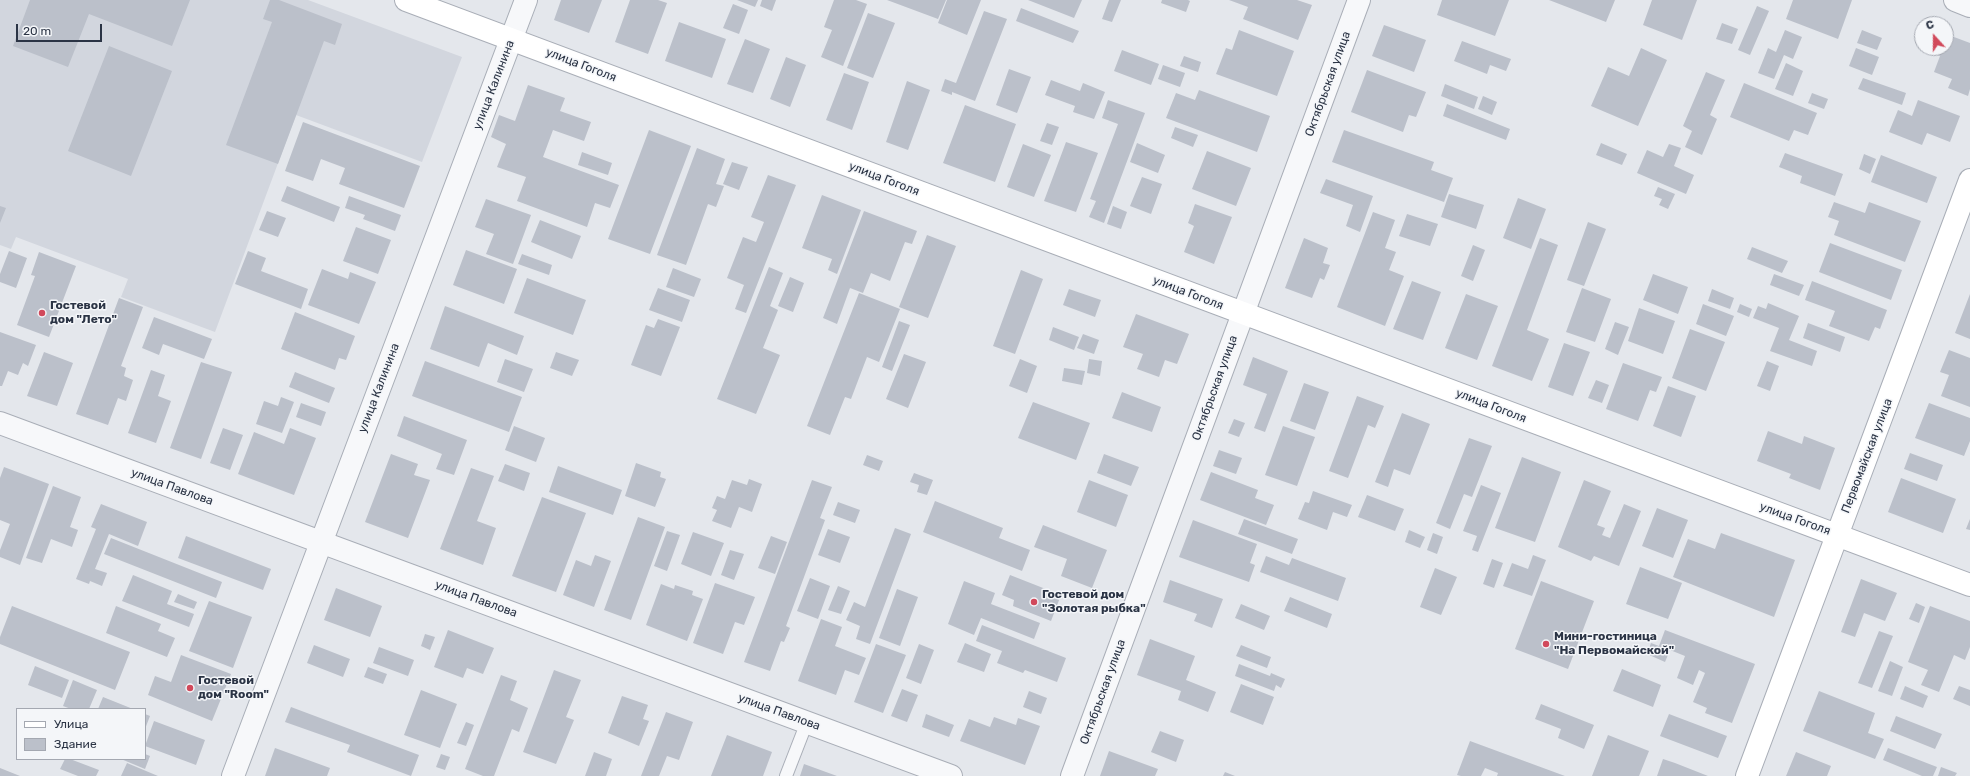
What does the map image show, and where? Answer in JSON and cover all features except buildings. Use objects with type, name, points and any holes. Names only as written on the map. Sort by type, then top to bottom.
[{"type":"street","name":"улица Гоголя","points":[[406,0],[1970,585]]},
{"type":"street","name":"улица Калинина","points":[[233,776],[526,0]]},
{"type":"street","name":"Октябрьская улица","points":[[1072,776],[1359,0]]},
{"type":"street","points":[[1955,0],[1970,6]]},
{"type":"street","name":"Первомайская улица","points":[[1747,776],[1970,180]]},
{"type":"street","name":"улица Павлова","points":[[0,423],[951,776]]},
{"type":"lane","points":[[786,776],[807,722]]},
{"type":"shaded area","points":[[0,0],[308,0],[462,57],[422,162],[296,115],[215,332],[121,297],[128,279],[16,237],[11,249],[0,245]]},
{"type":"place","name":"Гостевой дом \"Лето\"","points":[[42,313]]},
{"type":"place","name":"Гостевой дом \"Золотая рыбка\"","points":[[1034,602]]},
{"type":"place","name":"Мини-гостиница \"На Первомайской\"","points":[[1546,644]]},
{"type":"place","name":"Гостевой дом \"Room\"","points":[[190,688]]}]
